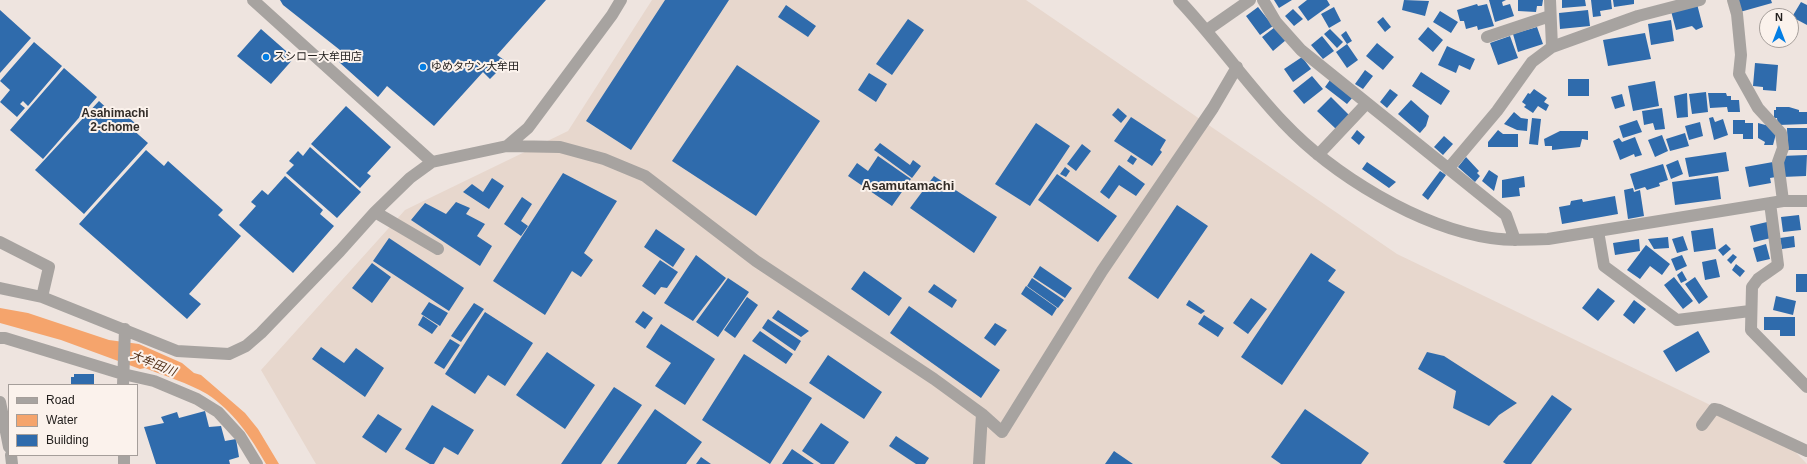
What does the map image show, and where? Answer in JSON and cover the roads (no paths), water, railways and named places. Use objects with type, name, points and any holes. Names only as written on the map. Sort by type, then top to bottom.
[{"type":"street","points":[[253,0],[432,162]]},
{"type":"street","points":[[507,146],[528,128],[612,15],[621,0]]},
{"type":"street","points":[[1179,0],[1207,30],[1282,121],[1318,155],[1337,170],[1378,195],[1414,213],[1452,228],[1490,238],[1515,240],[1548,239],[1783,201],[1807,201]]},
{"type":"street","points":[[1207,30],[1250,0]]},
{"type":"street","points":[[1263,0],[1276,22],[1301,50],[1506,215],[1515,240]]},
{"type":"street","points":[[1550,0],[1552,47]]},
{"type":"street","points":[[1448,169],[1497,111],[1532,62],[1552,47],[1638,16],[1700,0]]},
{"type":"street","points":[[1733,0],[1737,14],[1742,55],[1739,74],[1758,108],[1781,133],[1783,148],[1778,162],[1783,201]]},
{"type":"street","points":[[1487,37],[1550,16]]},
{"type":"street","points":[[0,288],[42,297],[125,332],[177,351],[229,354],[246,346],[261,333],[340,251],[375,212],[410,178],[432,162],[507,146],[560,148],[604,159],[645,176],[756,261],[934,379],[982,414],[1002,432],[1102,271],[1213,108],[1237,67]]},
{"type":"street","points":[[1318,155],[1367,103]]},
{"type":"street","points":[[1770,203],[1778,265],[1758,279],[1752,287],[1750,311],[1751,330],[1807,387]]},
{"type":"street","points":[[375,212],[438,249]]},
{"type":"street","points":[[1598,231],[1604,266],[1677,320],[1750,311]]},
{"type":"street","points":[[0,242],[49,267],[42,297]]},
{"type":"street","points":[[123,375],[125,332]]},
{"type":"street","points":[[0,338],[5,338],[123,375],[154,381],[197,399],[218,412],[240,436],[257,464]]},
{"type":"street","points":[[0,402],[8,442]]},
{"type":"street","points":[[1702,425],[1714,409],[1719,410],[1807,451]]},
{"type":"street","points":[[979,464],[982,414]]},
{"type":"water","name":"大牟田川","points":[[0,308],[28,313],[109,340],[139,344],[182,363],[194,373],[201,375],[245,413],[258,429],[279,464],[266,464],[241,425],[233,416],[225,408],[200,390],[145,368],[140,369],[61,340],[0,323]]},
{"type":"place","name":"スシロー大牟田店","points":[[266,57]]},
{"type":"place","name":"ゆめタウン大牟田","points":[[423,67]]},
{"type":"district","name":"Asahimachi 2-chome","points":[[115,121]]},
{"type":"district","name":"Asamutamachi","points":[[908,186]]}]
